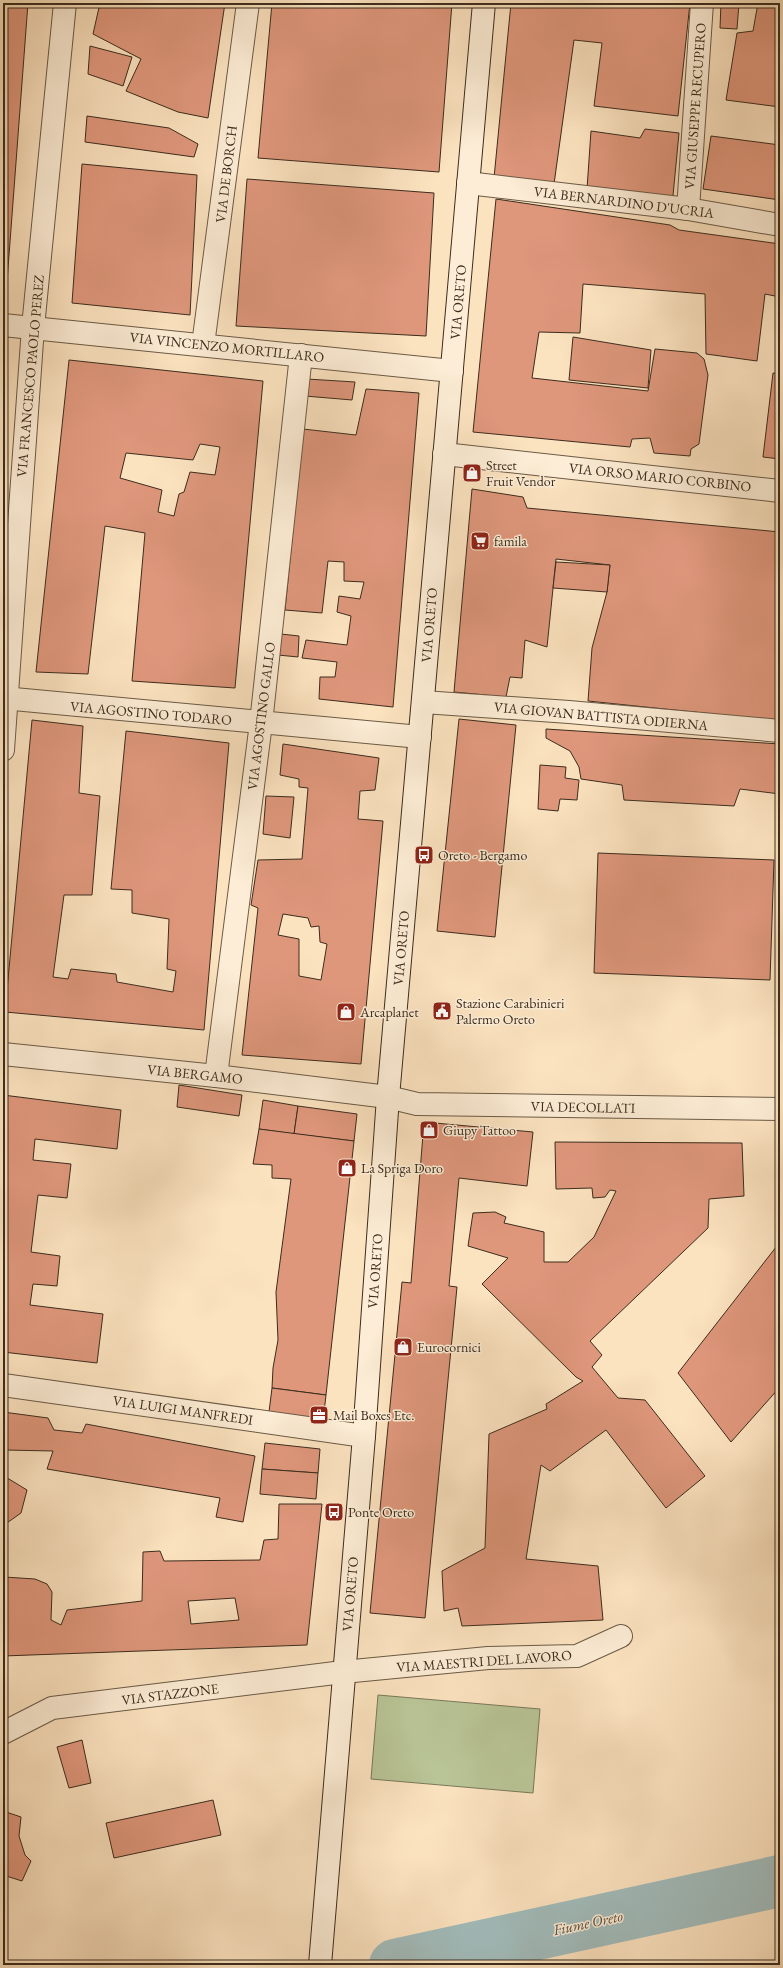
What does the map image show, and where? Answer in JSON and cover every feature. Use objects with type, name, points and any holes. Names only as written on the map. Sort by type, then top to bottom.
[{"type":"street","name":"VIA FRANCESCO PAOLO PEREZ","points":[[3,750],[5,699],[33,327],[65,3]]},
{"type":"street","name":"VIA DE BORCH","points":[[204,345],[248,3]]},
{"type":"street","name":"VIA ORETO","points":[[320,1965],[341,1695],[364,1436],[388,1097],[484,3]]},
{"type":"street","name":"VIA GIUSEPPE RECUPERO","points":[[688,209],[702,3]]},
{"type":"street","name":"VIA BERNARDINO D'UCRIA","points":[[468,183],[688,209],[780,225]]},
{"type":"street","name":"VIA VINCENZO MORTILLARO","points":[[3,325],[452,371]]},
{"type":"street","name":"VIA AGOSTINO GALLO","points":[[216,1076],[261,723],[301,355]]},
{"type":"street","name":"VIA ORSO MARIO CORBINO","points":[[444,454],[780,491]]},
{"type":"street","name":"VIA AGOSTINO TODARO","points":[[5,699],[420,737]]},
{"type":"street","name":"VIA GIOVAN BATTISTA ODIERNA","points":[[422,702],[569,712],[780,731]]},
{"type":"street","name":"VIA BERGAMO","points":[[3,1054],[216,1076],[388,1097]]},
{"type":"street","name":"VIA DECOLLATI","points":[[388,1097],[417,1104],[780,1109]]},
{"type":"street","name":"VIA LUIGI MANFREDI","points":[[3,1385],[364,1436]]},
{"type":"street","name":"VIA MAESTRI DEL LAVORO","points":[[343,1672],[488,1658],[577,1656],[621,1636]]},
{"type":"street","name":"VIA STAZZONE","points":[[3,1733],[52,1708],[343,1672]]},
{"type":"green space","points":[[378,1695],[540,1709],[533,1793],[371,1779]]},
{"type":"building","points":[[3,3],[28,3],[6,295],[3,295]]},
{"type":"building","points":[[100,3],[225,3],[208,118],[178,112],[126,91],[141,59],[93,34]]},
{"type":"building","points":[[272,3],[452,3],[439,172],[258,158]]},
{"type":"building","points":[[511,3],[690,3],[678,116],[594,106],[602,43],[574,40],[554,184],[494,178]]},
{"type":"building","points":[[721,3],[739,3],[737,29],[720,28]]},
{"type":"building","points":[[758,3],[780,3],[780,107],[726,100],[737,33],[753,31]]},
{"type":"building","points":[[90,46],[132,57],[123,86],[88,74]]},
{"type":"building","points":[[87,116],[169,128],[198,144],[194,157],[85,142]]},
{"type":"building","points":[[645,129],[679,133],[672,206],[587,189],[591,131],[640,138]]},
{"type":"building","points":[[711,136],[780,145],[780,200],[703,189]]},
{"type":"building","points":[[82,164],[197,175],[190,315],[72,303]]},
{"type":"building","points":[[247,179],[434,193],[426,336],[236,326]]},
{"type":"building","points":[[496,199],[670,225],[679,230],[780,244],[780,297],[765,294],[757,361],[706,354],[705,294],[583,284],[580,333],[539,332],[532,378],[648,391],[655,349],[697,353],[704,359],[708,375],[699,444],[691,449],[690,456],[654,453],[650,438],[632,439],[630,447],[473,432]]},
{"type":"building","points":[[573,337],[651,350],[648,388],[569,380]]},
{"type":"building","points":[[69,360],[263,381],[235,688],[132,681],[145,533],[105,526],[88,674],[36,672]],"holes":[[[200,444],[220,447],[215,475],[190,472],[184,492],[179,494],[174,516],[158,512],[162,490],[120,478],[126,453],[193,460]]]},
{"type":"building","points":[[773,373],[780,374],[780,459],[763,457]]},
{"type":"building","points":[[307,379],[355,382],[352,400],[305,396]]},
{"type":"building","points":[[366,389],[419,393],[393,707],[319,699],[320,677],[335,677],[337,662],[302,658],[306,640],[347,645],[351,616],[337,612],[339,596],[360,599],[364,582],[344,581],[344,562],[328,561],[322,613],[285,610],[303,429],[356,435]]},
{"type":"building","points":[[472,489],[523,497],[527,508],[780,532],[780,721],[588,701],[592,648],[607,592],[610,565],[556,559],[547,647],[525,640],[522,678],[510,677],[506,697],[454,692]]},
{"type":"building","points":[[556,562],[610,565],[607,592],[553,588]]},
{"type":"building","points":[[281,634],[299,636],[298,657],[278,655]]},
{"type":"building","points":[[459,719],[516,725],[495,937],[437,931]]},
{"type":"building","points":[[32,720],[83,726],[79,793],[100,796],[92,895],[64,895],[53,977],[68,979],[71,969],[116,974],[117,982],[173,992],[176,971],[167,969],[169,919],[132,913],[132,890],[111,889],[126,731],[229,743],[204,1030],[5,1012]]},
{"type":"building","points":[[546,729],[780,744],[780,794],[740,789],[734,806],[624,800],[622,785],[581,779],[579,767],[570,751],[546,738]]},
{"type":"building","points":[[283,744],[379,758],[375,790],[360,791],[358,819],[383,821],[361,1064],[242,1055],[258,908],[251,905],[258,860],[302,859],[308,788],[299,787],[299,779],[280,775]],"holes":[[[283,914],[308,918],[311,927],[319,926],[320,942],[327,944],[321,980],[299,976],[299,939],[278,935]]]},
{"type":"building","points":[[540,765],[566,767],[565,778],[579,780],[577,800],[560,799],[558,811],[538,809]]},
{"type":"building","points":[[266,796],[294,797],[290,838],[263,834]]},
{"type":"building","points":[[598,853],[774,860],[770,980],[594,973]]},
{"type":"building","points":[[179,1085],[242,1095],[239,1116],[177,1107]]},
{"type":"building","points":[[3,1095],[121,1110],[117,1149],[35,1139],[33,1160],[71,1164],[67,1198],[38,1195],[31,1252],[60,1256],[57,1286],[33,1284],[30,1305],[103,1314],[97,1363],[3,1352]]},
{"type":"building","points":[[263,1100],[298,1106],[294,1134],[259,1129]]},
{"type":"building","points":[[298,1106],[357,1114],[354,1141],[294,1134]]},
{"type":"building","points":[[424,1122],[533,1132],[527,1186],[459,1178],[449,1286],[457,1287],[425,1618],[370,1613],[402,1282],[411,1283]]},
{"type":"building","points":[[259,1129],[354,1141],[326,1395],[272,1388],[273,1368],[278,1340],[276,1292],[291,1179],[272,1178],[272,1165],[253,1164]]},
{"type":"building","points":[[555,1142],[742,1143],[744,1196],[709,1199],[708,1228],[590,1341],[602,1355],[592,1367],[618,1398],[645,1400],[705,1476],[666,1508],[606,1430],[550,1471],[541,1465],[526,1559],[598,1566],[603,1620],[462,1626],[458,1608],[444,1611],[442,1571],[485,1548],[489,1434],[547,1409],[546,1404],[583,1381],[576,1377],[482,1284],[508,1258],[468,1246],[473,1213],[495,1212],[506,1217],[504,1223],[544,1232],[544,1262],[568,1262],[594,1237],[616,1191],[610,1190],[605,1197],[593,1198],[592,1188],[556,1189]]},
{"type":"building","points":[[780,1242],[780,1387],[731,1442],[678,1373]]},
{"type":"building","points":[[272,1388],[326,1395],[323,1421],[269,1412]]},
{"type":"building","points":[[3,1412],[48,1418],[54,1430],[82,1433],[86,1424],[255,1456],[243,1522],[216,1517],[220,1498],[47,1469],[53,1451],[5,1450],[4,1476],[27,1490],[21,1513],[4,1525],[4,1577],[35,1579],[47,1584],[52,1592],[51,1620],[61,1625],[67,1610],[142,1601],[143,1552],[160,1551],[164,1561],[260,1560],[264,1540],[278,1539],[279,1504],[322,1504],[307,1645],[3,1656]],"holes":[[[235,1598],[239,1620],[191,1624],[188,1601]]]},
{"type":"building","points":[[265,1443],[320,1449],[318,1473],[262,1469]]},
{"type":"building","points":[[262,1469],[318,1473],[316,1499],[260,1494]]},
{"type":"building","points":[[82,1740],[91,1783],[69,1788],[57,1747]]},
{"type":"building","points":[[213,1800],[221,1835],[114,1858],[106,1823]]},
{"type":"building","points":[[3,1811],[21,1817],[19,1836],[25,1855],[31,1861],[22,1881],[3,1875]]},
{"type":"waterway","name":"Fiume Oreto","points":[[395,1965],[780,1881]]},
{"type":"place","name":"Street Fruit Vendor","points":[[472,473]]},
{"type":"place","name":"famila","points":[[480,541]]},
{"type":"place","name":"Oreto - Bergamo","points":[[424,855]]},
{"type":"place","name":"Stazione Carabinieri Palermo Oreto","points":[[442,1011]]},
{"type":"place","name":"Arcaplanet","points":[[346,1012]]},
{"type":"place","name":"Giupy Tattoo","points":[[429,1130]]},
{"type":"place","name":"La Spriga Doro","points":[[347,1168]]},
{"type":"place","name":"Eurocornici","points":[[403,1347]]},
{"type":"place","name":"Mail Boxes Etc.","points":[[319,1415]]},
{"type":"place","name":"Ponte Oreto","points":[[334,1512]]}]
